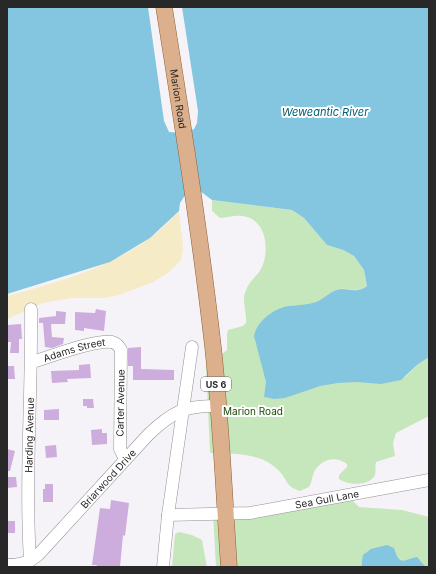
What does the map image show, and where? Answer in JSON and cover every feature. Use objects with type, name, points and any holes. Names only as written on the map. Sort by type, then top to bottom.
[{"type":"main road","name":"Marion Road","points":[[164,7],[194,202],[208,309],[218,406],[229,567]]},
{"type":"street","name":"Harding Avenue","points":[[30,309],[32,362],[27,493],[30,561]]},
{"type":"street","name":"Adams Street","points":[[32,362],[79,348],[106,342],[113,342],[118,345]]},
{"type":"street","name":"Carter Avenue","points":[[118,345],[121,350],[120,449],[126,459]]},
{"type":"street","points":[[163,567],[168,515],[192,347]]},
{"type":"street","name":"Briarwood Drive","points":[[7,565],[20,565],[30,561],[48,546],[126,459],[160,424],[184,409],[199,405],[218,406]]},
{"type":"street","name":"Sea Gull Lane","points":[[168,515],[226,515],[250,513],[429,480]]},
{"type":"green space","points":[[212,200],[292,210],[304,218],[327,245],[343,250],[354,256],[364,270],[367,286],[363,288],[357,290],[337,290],[312,304],[288,306],[405,377],[417,365],[429,357],[429,416],[396,433],[393,443],[395,456],[376,462],[375,475],[368,482],[352,484],[339,479],[339,475],[347,467],[347,464],[343,461],[334,459],[325,461],[321,464],[314,472],[309,487],[300,491],[291,487],[278,470],[263,460],[246,455],[210,453],[206,366],[227,350],[228,330],[243,326],[246,323],[244,302],[245,294],[247,287],[262,267],[266,246],[262,231],[254,220],[240,216],[220,218],[212,211]]},
{"type":"green space","points":[[345,493],[359,507],[402,510],[429,517],[429,567],[426,567],[420,560],[404,567],[361,563],[361,567],[216,567],[213,514]]},
{"type":"green space","points":[[179,532],[192,535],[202,540],[207,567],[172,567],[175,534]]},
{"type":"sand","points":[[179,211],[183,247],[181,260],[168,273],[153,282],[119,295],[104,298],[71,298],[43,303],[7,319],[7,296],[63,280],[117,258],[150,238]]},
{"type":"water","name":"Weweantic River","points":[[7,7],[148,7],[164,121],[169,132],[181,133],[194,129],[197,123],[198,111],[182,7],[429,7],[429,357],[417,365],[401,380],[381,384],[357,382],[338,383],[320,386],[285,398],[274,399],[264,397],[266,382],[254,336],[262,320],[272,312],[283,307],[316,302],[337,290],[357,290],[364,288],[367,286],[364,270],[354,256],[343,250],[327,245],[304,218],[292,210],[212,200],[200,191],[189,189],[180,203],[179,211],[150,238],[110,262],[7,294]]},
{"type":"water","points":[[387,545],[394,548],[400,560],[403,561],[417,557],[426,567],[361,567],[363,555],[371,549]]},
{"type":"building","points":[[96,309],[106,311],[104,331],[84,328],[84,331],[75,330],[75,312],[95,313]]},
{"type":"building","points":[[56,311],[66,312],[65,324],[51,324],[52,337],[64,338],[63,344],[52,348],[45,347],[43,323],[39,323],[39,318],[56,316]]},
{"type":"building","points":[[21,324],[22,339],[19,339],[19,353],[10,353],[11,342],[8,342],[7,325]]},
{"type":"building","points":[[141,347],[141,369],[174,370],[174,380],[133,380],[133,366],[128,366],[128,348]]},
{"type":"building","points":[[90,364],[91,378],[67,379],[68,382],[52,383],[51,371],[79,370],[79,365]]},
{"type":"building","points":[[7,366],[14,366],[15,379],[7,379]]},
{"type":"building","points":[[83,399],[93,399],[94,408],[87,408],[87,406],[83,406]]},
{"type":"building","points":[[59,409],[59,420],[44,420],[44,410]]},
{"type":"building","points":[[102,429],[102,433],[107,433],[107,444],[92,445],[91,430]]},
{"type":"building","points":[[56,445],[57,457],[46,458],[45,446]]},
{"type":"building","points":[[7,449],[15,451],[10,471],[7,471]]},
{"type":"building","points":[[7,477],[16,477],[17,487],[7,488]]},
{"type":"building","points":[[45,484],[53,484],[53,502],[43,502],[43,489],[45,489]]},
{"type":"building","points":[[111,500],[129,503],[125,536],[123,535],[120,567],[96,567],[97,565],[92,565],[100,508],[110,509]]},
{"type":"building","points":[[7,521],[15,521],[15,533],[7,533]]}]
